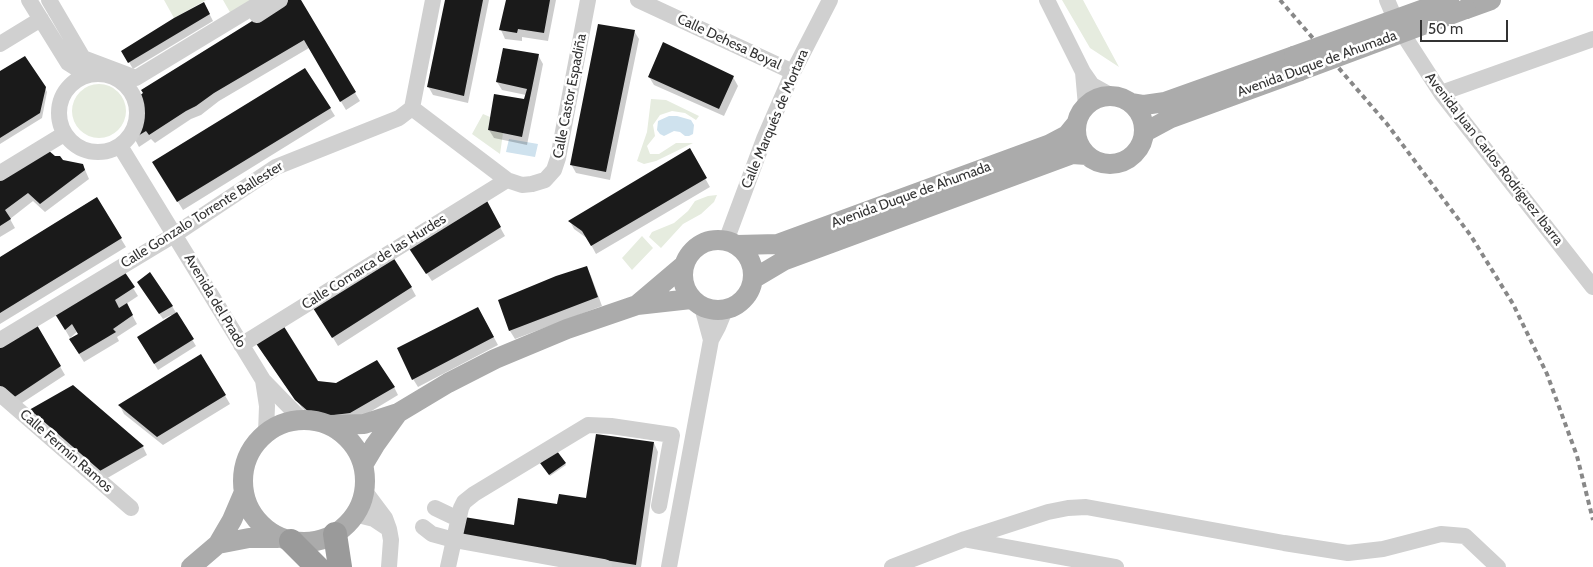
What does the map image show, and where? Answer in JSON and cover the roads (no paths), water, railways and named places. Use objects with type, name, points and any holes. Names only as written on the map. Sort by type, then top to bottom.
[{"type":"highway","points":[[335,534],[340,567]]},
{"type":"highway","points":[[284,539],[317,567]]},
{"type":"main road","name":"Avenida Duque de Ahumada","points":[[1145,132],[1170,118],[1297,64],[1457,5],[1491,0]]},
{"type":"main road","name":"Avenida Duque de Ahumada","points":[[1132,103],[1144,105],[1165,102],[1297,64]]},
{"type":"main road","points":[[1110,95],[1124,98],[1132,103],[1142,116],[1145,132],[1136,152],[1124,162],[1110,165],[1101,163],[1086,155],[1077,140],[1076,124],[1080,113],[1086,106],[1093,100],[1110,95]]},
{"type":"main road","name":"Avenida Duque de Ahumada","points":[[732,243],[778,244],[1048,145],[1067,135],[1076,124]]},
{"type":"main road","name":"Avenida Duque de Ahumada","points":[[753,279],[785,260],[1072,154],[1086,155]]},
{"type":"main road","points":[[329,425],[364,424],[398,413],[448,382],[495,359],[567,329],[638,305],[696,303],[715,311],[731,308],[742,302],[749,292],[753,279],[752,267],[748,256],[732,243],[712,240],[698,246],[689,254],[683,266],[682,278],[684,289],[696,303]]},
{"type":"main road","points":[[638,305],[683,266]]},
{"type":"main road","points":[[363,465],[398,413]]},
{"type":"main road","points":[[218,544],[249,538],[306,542],[321,540],[335,534],[349,522],[359,507],[364,490],[363,465],[356,449],[344,435],[329,425],[316,421],[302,420],[283,424],[266,433],[255,445],[247,459],[243,476],[244,492],[249,509],[260,524],[284,539]]},
{"type":"main road","points":[[192,567],[218,544],[232,520],[244,492]]},
{"type":"street","points":[[29,0],[68,63],[87,75]]},
{"type":"street","points":[[49,0],[83,58],[136,78],[265,0]]},
{"type":"street","points":[[131,92],[280,0]]},
{"type":"street","points":[[412,108],[433,0]]},
{"type":"street","name":"Calle Castor Espadiña","points":[[412,108],[507,180],[522,185],[544,180],[554,170],[588,0]]},
{"type":"street","name":"Calle Dehesa Boyal","points":[[638,0],[793,72]]},
{"type":"street","name":"Calle Marqués de Mortara","points":[[732,243],[764,140],[793,72],[830,0]]},
{"type":"street","points":[[1047,0],[1083,72],[1092,85],[1110,95]]},
{"type":"street","name":"Avenida Juan Carlos Rodríguez Ibarra","points":[[1387,0],[1399,28],[1441,93],[1593,286]]},
{"type":"street","points":[[0,44],[41,19]]},
{"type":"street","points":[[1441,93],[1593,39]]},
{"type":"street","points":[[66,91],[68,63]]},
{"type":"street","points":[[1083,72],[1086,106]]},
{"type":"street","points":[[100,74],[112,76],[123,82],[131,92],[136,103],[136,121],[129,138],[120,146],[108,151],[83,150],[72,143],[64,134],[59,112],[61,101],[66,91],[75,81],[87,75],[100,74]]},
{"type":"street","name":"Calle Gonzalo Torrente Ballester","points":[[0,340],[174,235],[276,167],[399,118],[412,108]]},
{"type":"street","points":[[0,174],[64,134]]},
{"type":"street","name":"Avenida del Prado","points":[[120,146],[263,380],[302,420]]},
{"type":"street","name":"Calle Comarca de las Hurdes","points":[[241,344],[507,180]]},
{"type":"street","points":[[696,303],[711,340]]},
{"type":"street","points":[[669,567],[711,340],[725,310]]},
{"type":"street","name":"Avenida del Prado","points":[[263,380],[267,406],[266,433]]},
{"type":"street","name":"Calle Fermín Ramos","points":[[0,394],[131,508]]},
{"type":"street","points":[[448,567],[458,519],[464,502],[474,494],[588,425],[611,426],[672,435],[659,506]]},
{"type":"street","points":[[364,490],[385,518],[389,529],[391,540],[389,567]]},
{"type":"street","points":[[892,567],[965,539],[1048,512],[1086,507],[1284,544],[1348,553],[1384,549],[1441,534],[1465,536],[1492,566]]},
{"type":"street","points":[[435,508],[458,519]]},
{"type":"street","points":[[354,514],[374,519],[389,529]]},
{"type":"street","points":[[423,526],[432,534],[454,540],[604,567]]},
{"type":"street","points":[[965,539],[1116,567]]},
{"type":"water","points":[[669,116],[691,120],[694,125],[693,134],[685,136],[680,132],[674,131],[664,136],[660,134],[657,130],[658,121]]},
{"type":"water","points":[[509,139],[538,144],[535,157],[506,152]]},
{"type":"railway","points":[[1280,0],[1387,124],[1471,236],[1513,304],[1547,374],[1577,456],[1593,520]]}]
